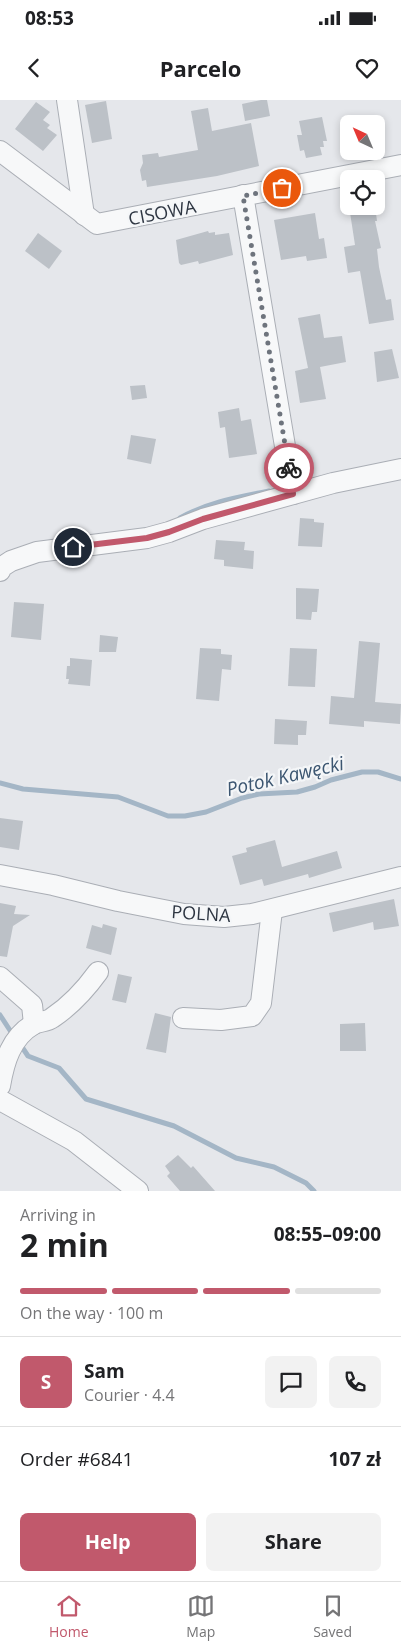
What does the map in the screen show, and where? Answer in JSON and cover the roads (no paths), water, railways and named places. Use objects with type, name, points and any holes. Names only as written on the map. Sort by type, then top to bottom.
[{"type":"street","points":[[67,100],[84,215]]},
{"type":"street","name":"CISOWA","points":[[0,151],[97,224],[243,196],[400,171]]},
{"type":"street","points":[[243,196],[292,487]]},
{"type":"street","points":[[0,571],[0,568],[11,561],[37,552],[147,538],[169,532],[292,487],[333,483],[401,469]]},
{"type":"street","name":"POLNA","points":[[0,875],[184,914],[224,917],[272,910],[401,878]]},
{"type":"street","points":[[183,1018],[221,1020],[252,1016],[261,1003],[272,910]]},
{"type":"street","points":[[24,1033],[50,1020],[84,991],[98,972]]},
{"type":"street","points":[[0,978],[32,1005],[24,1033],[4,1064],[0,1086]]},
{"type":"street","points":[[0,1100],[74,1141],[138,1191]]},
{"type":"waterway","points":[[180,518],[213,504],[269,491]]},
{"type":"waterway","name":"Potok Kawęcki","points":[[0,783],[23,789],[118,797],[168,816],[185,816],[206,812],[242,798],[259,794],[297,792],[362,772],[378,772],[401,779]]},
{"type":"waterway","points":[[0,1015],[13,1035]]},
{"type":"waterway","points":[[20,1044],[28,1056],[59,1068],[86,1099],[174,1126],[236,1158],[274,1167],[306,1183],[314,1191]]}]
